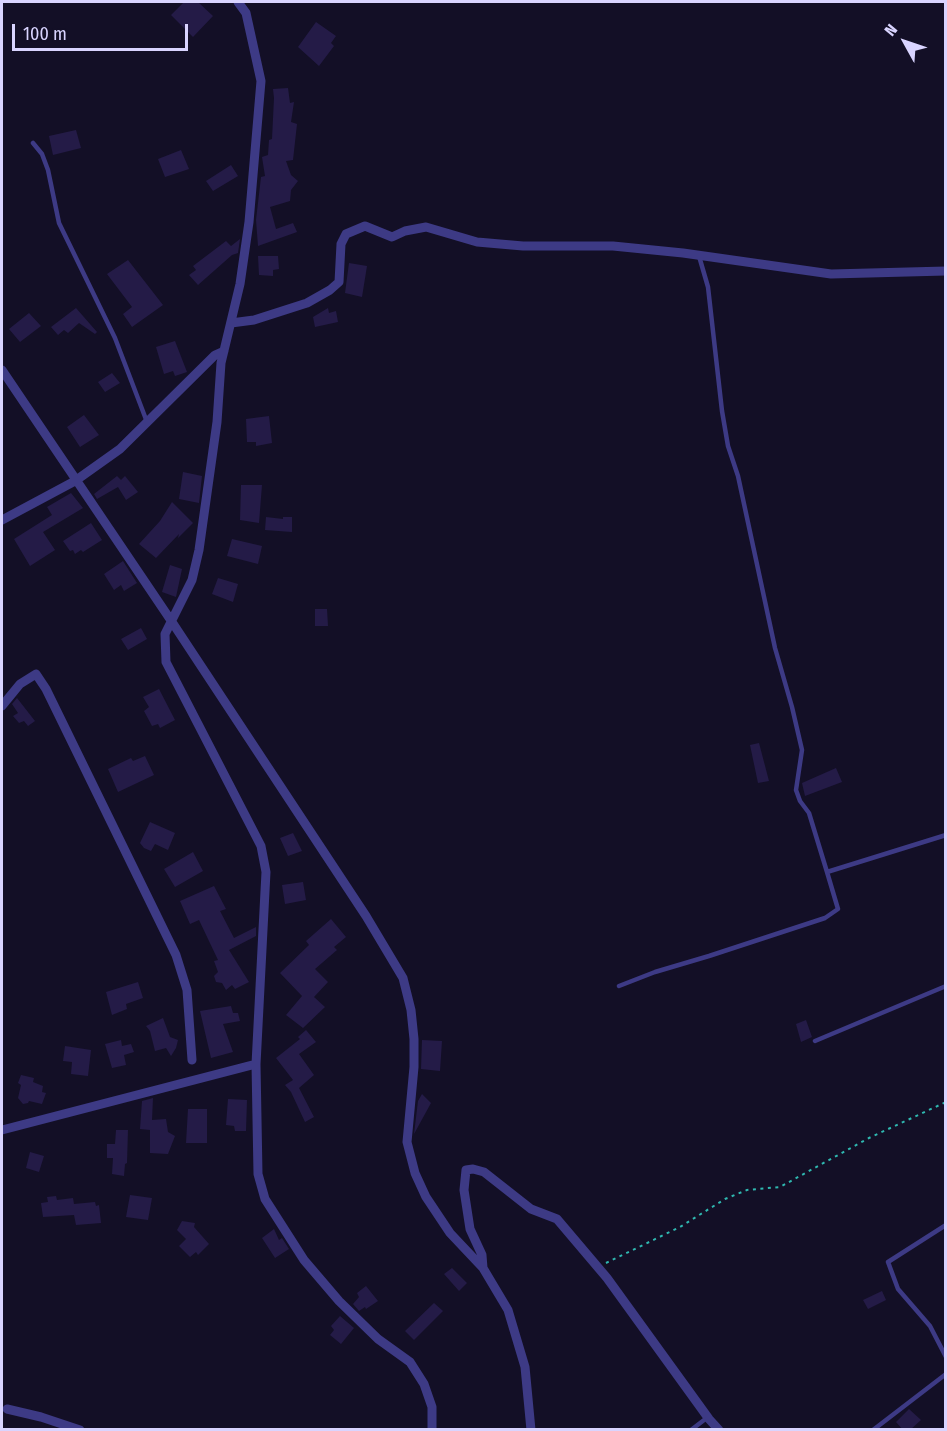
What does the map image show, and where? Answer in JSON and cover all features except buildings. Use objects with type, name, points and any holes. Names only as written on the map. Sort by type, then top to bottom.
[{"type":"street","points":[[238,2],[246,13],[261,81],[246,253],[221,363],[217,422],[199,550],[192,580],[165,634],[166,662],[261,846],[266,872],[256,1064],[258,1174],[265,1199],[304,1260],[339,1301],[378,1339],[410,1362],[424,1384],[432,1407],[432,1430]]},
{"type":"street","points":[[231,323],[254,320],[307,303],[330,290],[339,282],[340,244],[346,234],[365,226],[392,237],[405,231],[426,227],[477,242],[523,246],[613,246],[831,274],[945,271]]},
{"type":"street","points":[[3,517],[75,482],[120,449],[214,355],[224,351]]},
{"type":"street","points":[[2,370],[75,482],[172,622],[378,935],[403,978],[411,1010],[414,1039],[414,1067],[407,1142],[415,1173],[426,1197],[450,1233],[483,1268],[508,1310],[525,1367],[531,1430]]},
{"type":"street","points":[[2,706],[20,684],[36,674],[46,690],[176,955],[187,990],[192,1060]]},
{"type":"street","points":[[2,1130],[256,1064]]},
{"type":"street","points":[[483,1268],[482,1255],[470,1229],[464,1190],[466,1170],[473,1169],[484,1172],[531,1209],[557,1219],[599,1267],[719,1430]]},
{"type":"street","points":[[7,1409],[80,1430]]},
{"type":"lane","points":[[33,143],[42,154],[48,170],[59,223],[115,338],[147,422]]},
{"type":"lane","points":[[619,986],[655,972],[825,918],[838,909],[809,813],[800,801],[796,790],[802,750],[775,648],[738,476],[728,446],[708,287],[699,256]]},
{"type":"lane","points":[[827,872],[945,835]]},
{"type":"lane","points":[[815,1041],[945,986]]},
{"type":"lane","points":[[945,1225],[888,1262],[898,1289],[930,1326],[945,1357]]},
{"type":"lane","points":[[873,1430],[945,1374]]},
{"type":"lane","points":[[691,1430],[708,1417]]},
{"type":"path","points":[[599,1267],[680,1227],[725,1199],[747,1190],[780,1187],[869,1138],[945,1102]]}]
